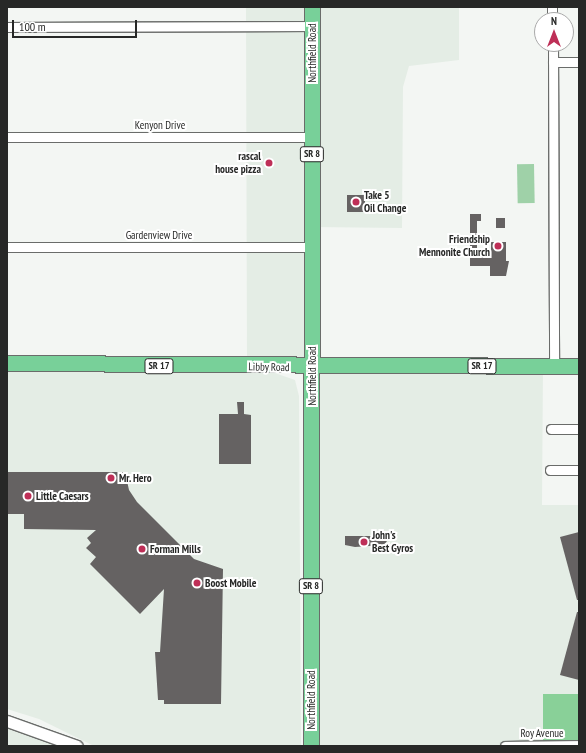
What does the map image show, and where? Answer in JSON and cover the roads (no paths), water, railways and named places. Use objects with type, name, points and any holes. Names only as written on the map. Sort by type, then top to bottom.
[{"type":"main road","name":"Northfield Road","points":[[311,746],[312,7]]},
{"type":"main road","name":"Libby Road","points":[[7,363],[312,367],[579,366]]},
{"type":"street","points":[[7,27],[312,26]]},
{"type":"street","points":[[553,52],[554,366]]},
{"type":"street","points":[[553,62],[579,62]]},
{"type":"street","name":"Kenyon Drive","points":[[7,137],[312,137]]},
{"type":"street","name":"Gardenview Drive","points":[[7,247],[312,247]]},
{"type":"street","points":[[551,429],[579,429]]},
{"type":"street","points":[[550,470],[579,470]]},
{"type":"street","points":[[7,721],[76,746]]},
{"type":"street","name":"Roy Avenue","points":[[505,746],[579,745]]},
{"type":"place","name":"rascal house pizza","points":[[269,163]]},
{"type":"place","name":"Take 5 Oil Change","points":[[356,202]]},
{"type":"place","name":"Friendship Mennonite Church","points":[[498,246]]},
{"type":"place","name":"Mr. Hero","points":[[111,478]]},
{"type":"place","name":"Little Caesars","points":[[28,496]]},
{"type":"place","name":"John's Best Gyros","points":[[364,542]]},
{"type":"place","name":"Forman Mills","points":[[142,549]]},
{"type":"place","name":"Boost Mobile","points":[[197,583]]}]
